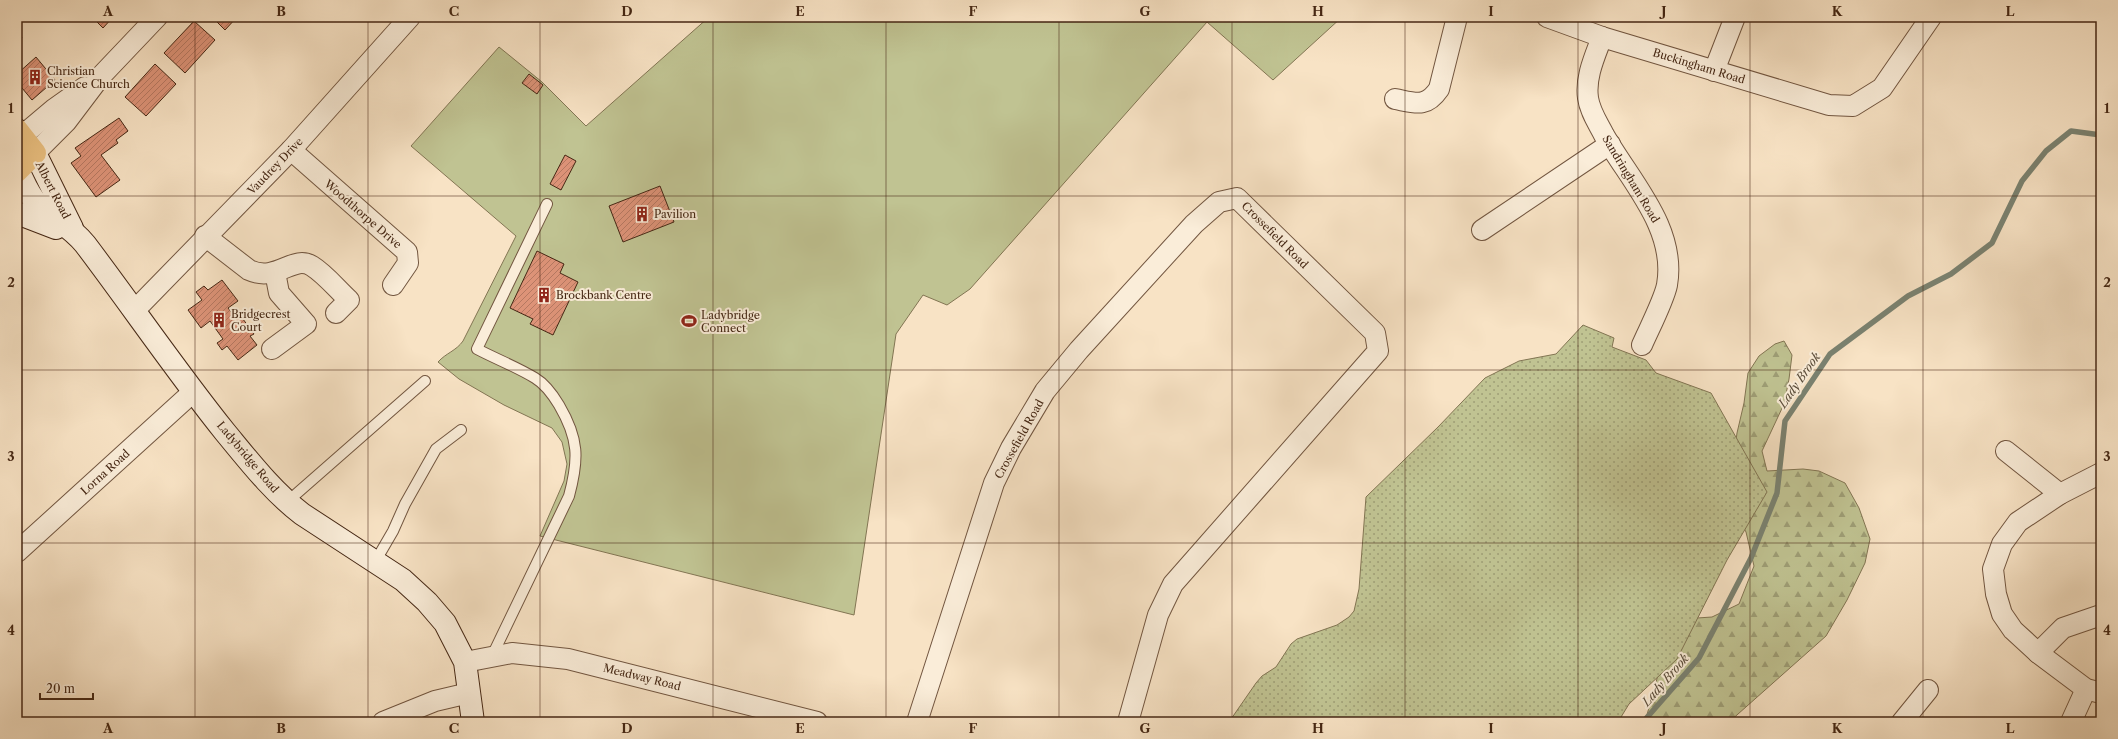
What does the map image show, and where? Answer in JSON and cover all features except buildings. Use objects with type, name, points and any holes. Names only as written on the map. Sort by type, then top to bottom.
[{"type":"main road","name":"Albert Road","points":[[19,135],[35,153]]},
{"type":"main road","points":[[17,170],[35,153]]},
{"type":"street","points":[[35,153],[66,122],[100,77],[157,17]]},
{"type":"street","name":"Vaudrey Drive","points":[[135,310],[291,150],[410,17]]},
{"type":"street","points":[[1395,99],[1421,104],[1432,98],[1439,88],[1457,17]]},
{"type":"street","name":"Buckingham Road","points":[[1547,17],[1602,37],[1829,105],[1853,106],[1882,88],[1931,17]]},
{"type":"street","points":[[1714,71],[1735,17]]},
{"type":"street","name":"Sandringham Road","points":[[1602,37],[1588,82],[1588,98],[1592,113],[1658,220],[1668,261],[1667,286],[1642,344]]},
{"type":"street","points":[[19,135],[100,77]]},
{"type":"street","points":[[1482,230],[1610,144]]},
{"type":"street","name":"Woodthorpe Drive","points":[[291,150],[407,252],[408,264],[393,285]]},
{"type":"street","name":"Albert Road","points":[[35,153],[80,237]]},
{"type":"street","name":"Albert Road","points":[[17,170],[39,205],[80,237]]},
{"type":"street","name":"Crossefield Road","points":[[916,722],[994,483],[1011,448],[1045,391],[1079,350],[1194,224],[1219,202],[1237,198],[1375,333],[1378,350],[1173,584],[1158,615],[1128,722]]},
{"type":"street","points":[[17,212],[80,237]]},
{"type":"street","points":[[206,236],[250,270],[266,275],[294,264],[302,263],[311,265],[349,300],[336,313]]},
{"type":"street","name":"Ladybridge Road","points":[[80,237],[135,310],[193,392],[262,478],[287,502],[403,580],[427,602],[445,623],[465,662],[473,722]]},
{"type":"street","points":[[272,349],[306,324],[279,293],[275,272]]},
{"type":"street","name":"Lorna Road","points":[[17,552],[193,392]]},
{"type":"street","points":[[2006,451],[2060,494]]},
{"type":"street","points":[[2071,722],[2094,691],[2038,653],[2013,630],[2002,614],[1996,594],[1993,569],[2002,544],[2018,522],[2060,494],[2101,473]]},
{"type":"street","points":[[2038,653],[2063,628],[2101,615]]},
{"type":"street","name":"Meadway Road","points":[[465,662],[492,656],[527,653],[568,659],[817,722]]},
{"type":"street","points":[[1902,722],[1928,690]]},
{"type":"street","points":[[384,722],[435,701],[469,693]]},
{"type":"lane","points":[[492,656],[569,496],[576,471],[576,443],[571,429],[552,394],[537,378],[477,349],[547,204]]},
{"type":"lane","points":[[287,502],[425,381]]},
{"type":"lane","points":[[375,562],[393,532],[405,504],[436,449],[461,430]]},
{"type":"green space","name":"Ladybridge Connect","points":[[709,17],[1342,17],[1273,80],[1207,22],[970,289],[947,305],[923,295],[896,334],[854,615],[540,536],[564,481],[567,464],[562,442],[552,428],[504,405],[459,379],[438,362],[463,341],[516,236],[411,146],[499,47],[542,82],[586,126]]},
{"type":"green space","points":[[1583,325],[1614,338],[1612,347],[1646,360],[1656,373],[1711,393],[1767,492],[1727,560],[1677,659],[1629,704],[1618,722],[1229,722],[1256,683],[1262,676],[1276,667],[1291,644],[1297,639],[1337,625],[1349,617],[1354,611],[1359,589],[1366,497],[1438,427],[1485,378],[1519,361],[1556,354]]},
{"type":"green space","points":[[1784,341],[1792,355],[1789,379],[1784,404],[1762,451],[1767,471],[1803,469],[1819,471],[1845,483],[1859,508],[1870,539],[1865,563],[1847,600],[1826,636],[1729,722],[1645,722],[1658,675],[1697,618],[1712,617],[1739,604],[1754,566],[1746,532],[1739,519],[1732,470],[1748,373],[1759,356],[1775,344]]},
{"type":"waterway","name":"Lady Brook","points":[[1643,722],[1699,658],[1751,558],[1777,493],[1785,421],[1830,354],[1908,296],[1951,274],[1992,243],[2022,181],[2046,151],[2071,131],[2101,135]]},
{"type":"place","name":"Christian Science Church","points":[[35,77]]},
{"type":"place","name":"Pavilion","points":[[642,214]]},
{"type":"place","name":"Brockbank Centre","points":[[544,295]]},
{"type":"place","name":"Bridgecrest Court","points":[[219,320]]},
{"type":"place","name":"Ladybridge Connect","points":[[689,321]]}]
